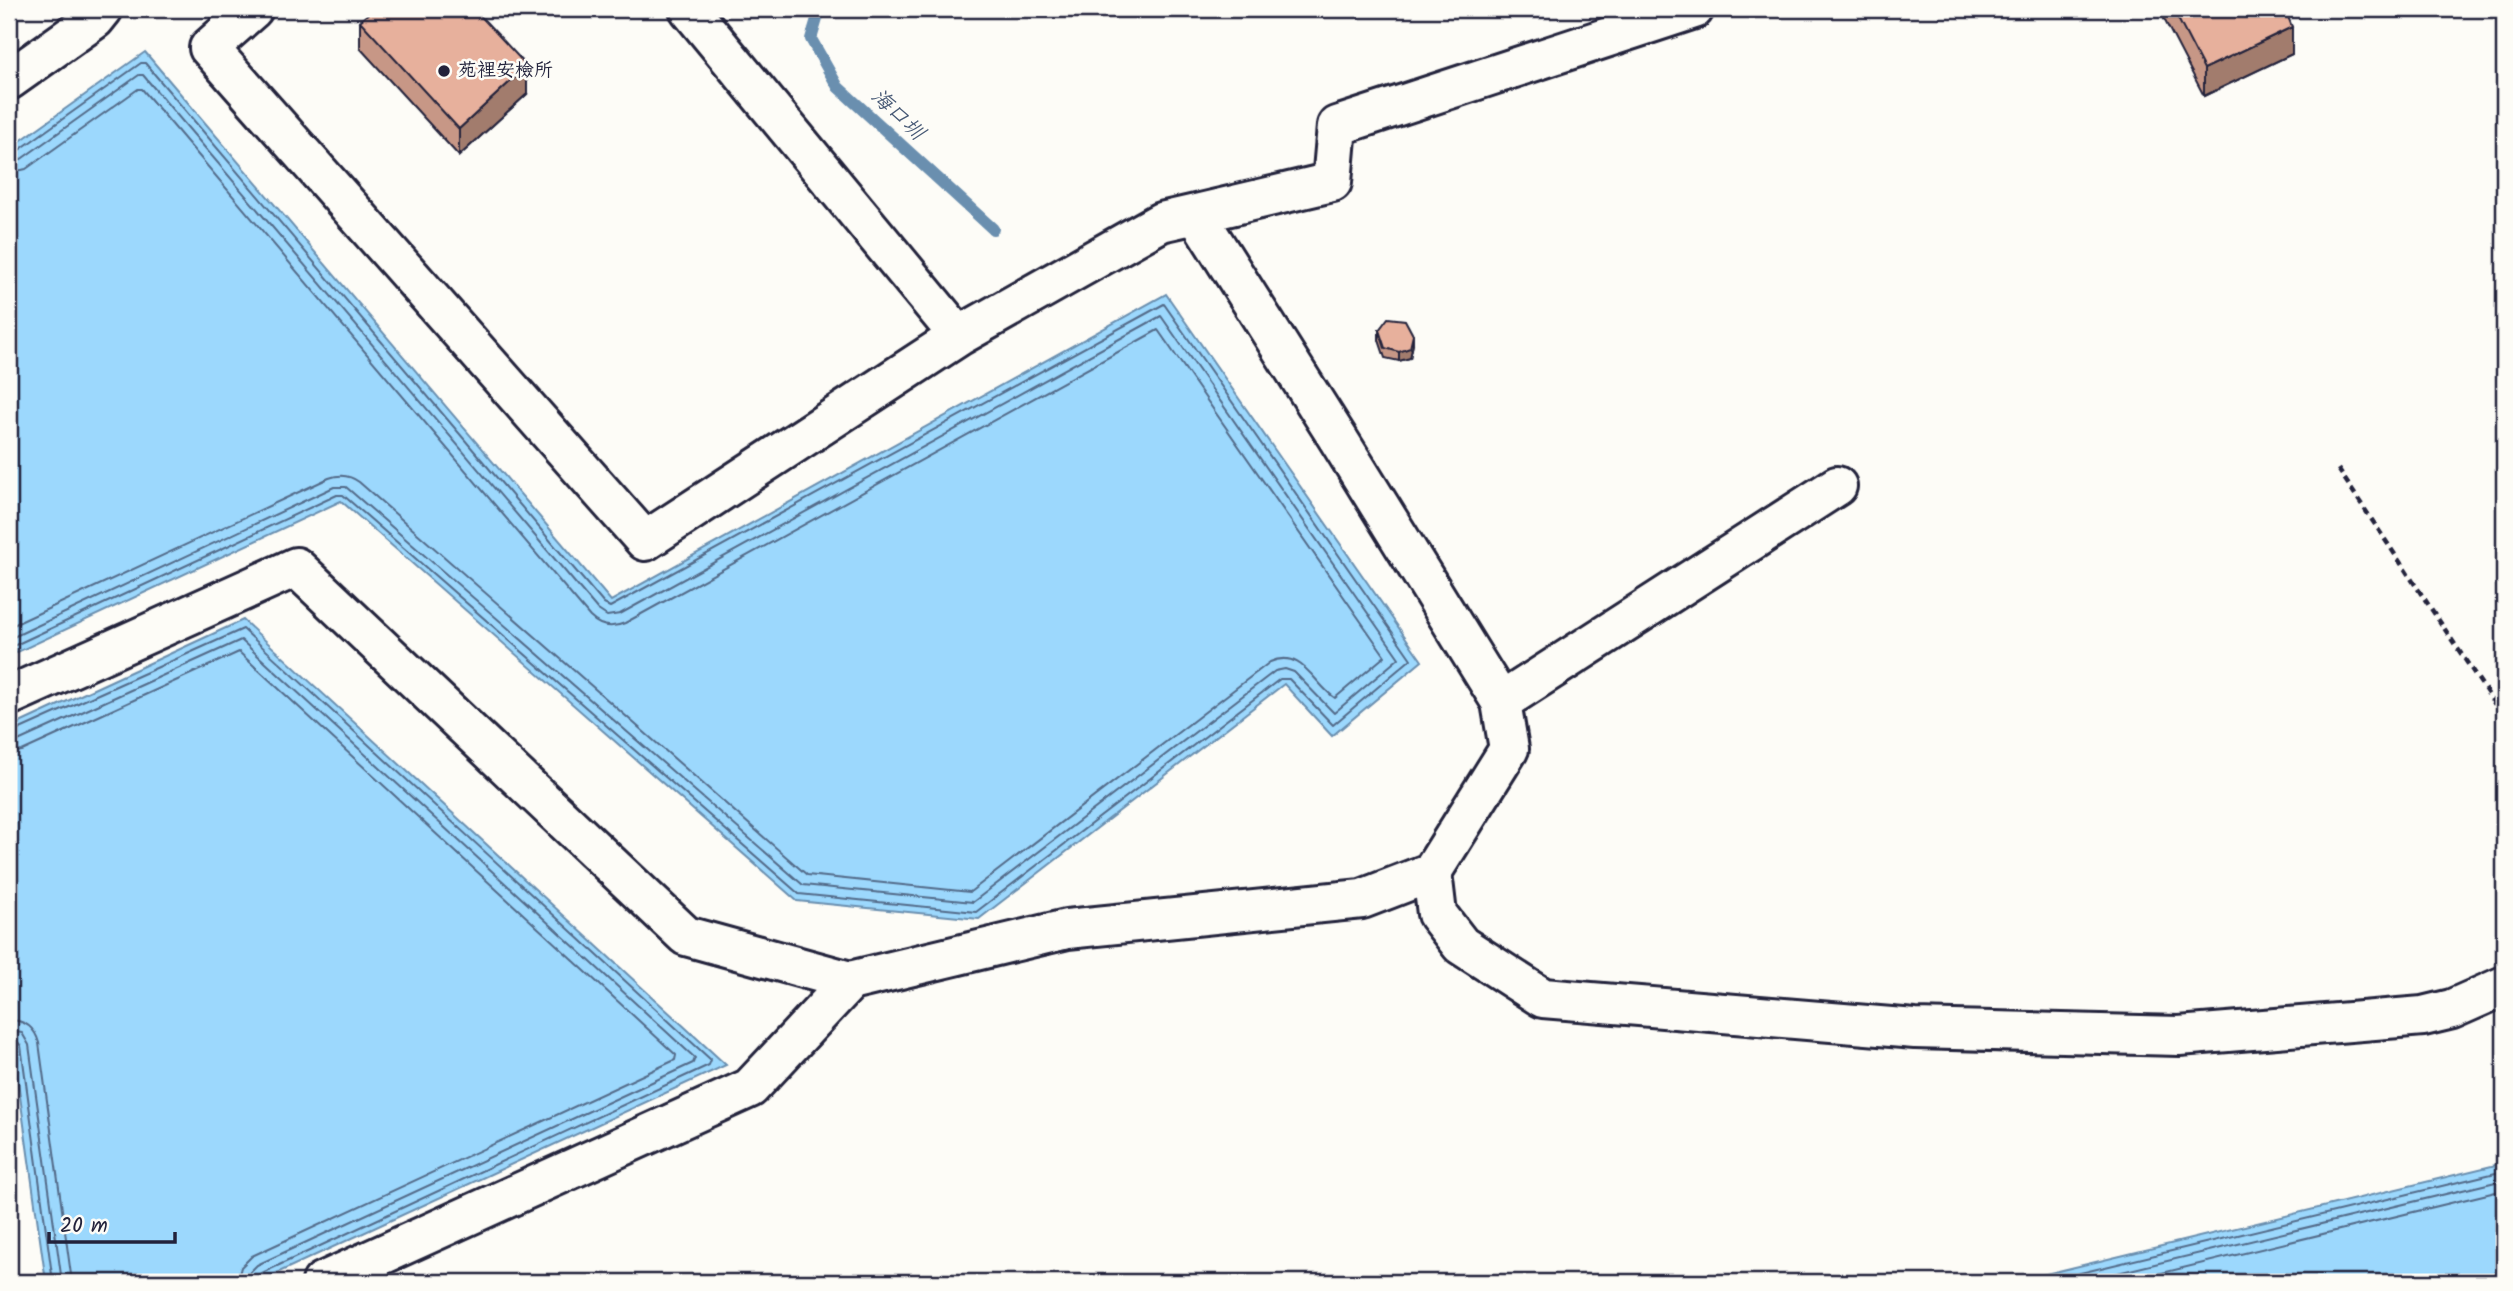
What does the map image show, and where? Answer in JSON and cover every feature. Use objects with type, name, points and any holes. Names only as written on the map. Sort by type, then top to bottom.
[{"type":"street","points":[[9,79],[94,19],[103,9]]},
{"type":"street","points":[[253,9],[209,48],[645,541],[959,336],[1161,222],[1332,182],[1336,126],[1694,9]]},
{"type":"street","points":[[689,9],[959,336]]},
{"type":"street","points":[[9,696],[296,567],[686,936],[850,981],[1068,929],[1362,900],[1432,872],[1509,749],[1501,702],[1196,214]]},
{"type":"street","points":[[1501,702],[1838,486]]},
{"type":"street","points":[[1432,872],[1437,914],[1461,946],[1542,998],[1915,1029],[2179,1036],[2423,1016],[2452,1009],[2504,986]]},
{"type":"street","points":[[322,1282],[750,1088],[850,981]]},
{"type":"path","points":[[2338,470],[2504,718]]},
{"type":"water","points":[[145,52],[611,601],[1166,294],[1422,661],[1332,736],[1284,684],[979,919],[797,901],[341,501],[9,656],[9,149]]},
{"type":"water","points":[[243,620],[726,1065],[264,1279],[246,1282],[46,1282],[13,1046],[9,1047],[9,728]]},
{"type":"water","points":[[2504,1163],[2504,1282],[2013,1282]]},
{"type":"building","name":"苑裡安檢所","points":[[373,9],[474,9],[527,66],[459,129],[360,21]]},
{"type":"building","points":[[2173,9],[2285,9],[2292,27],[2204,69]]},
{"type":"building","points":[[1388,318],[1405,320],[1413,335],[1410,348],[1399,352],[1385,348],[1379,330]]},
{"type":"waterway","name":"海口圳","points":[[820,9],[811,39],[838,87],[993,229]]},
{"type":"place","name":"苑裡安檢所","points":[[444,71]]}]
